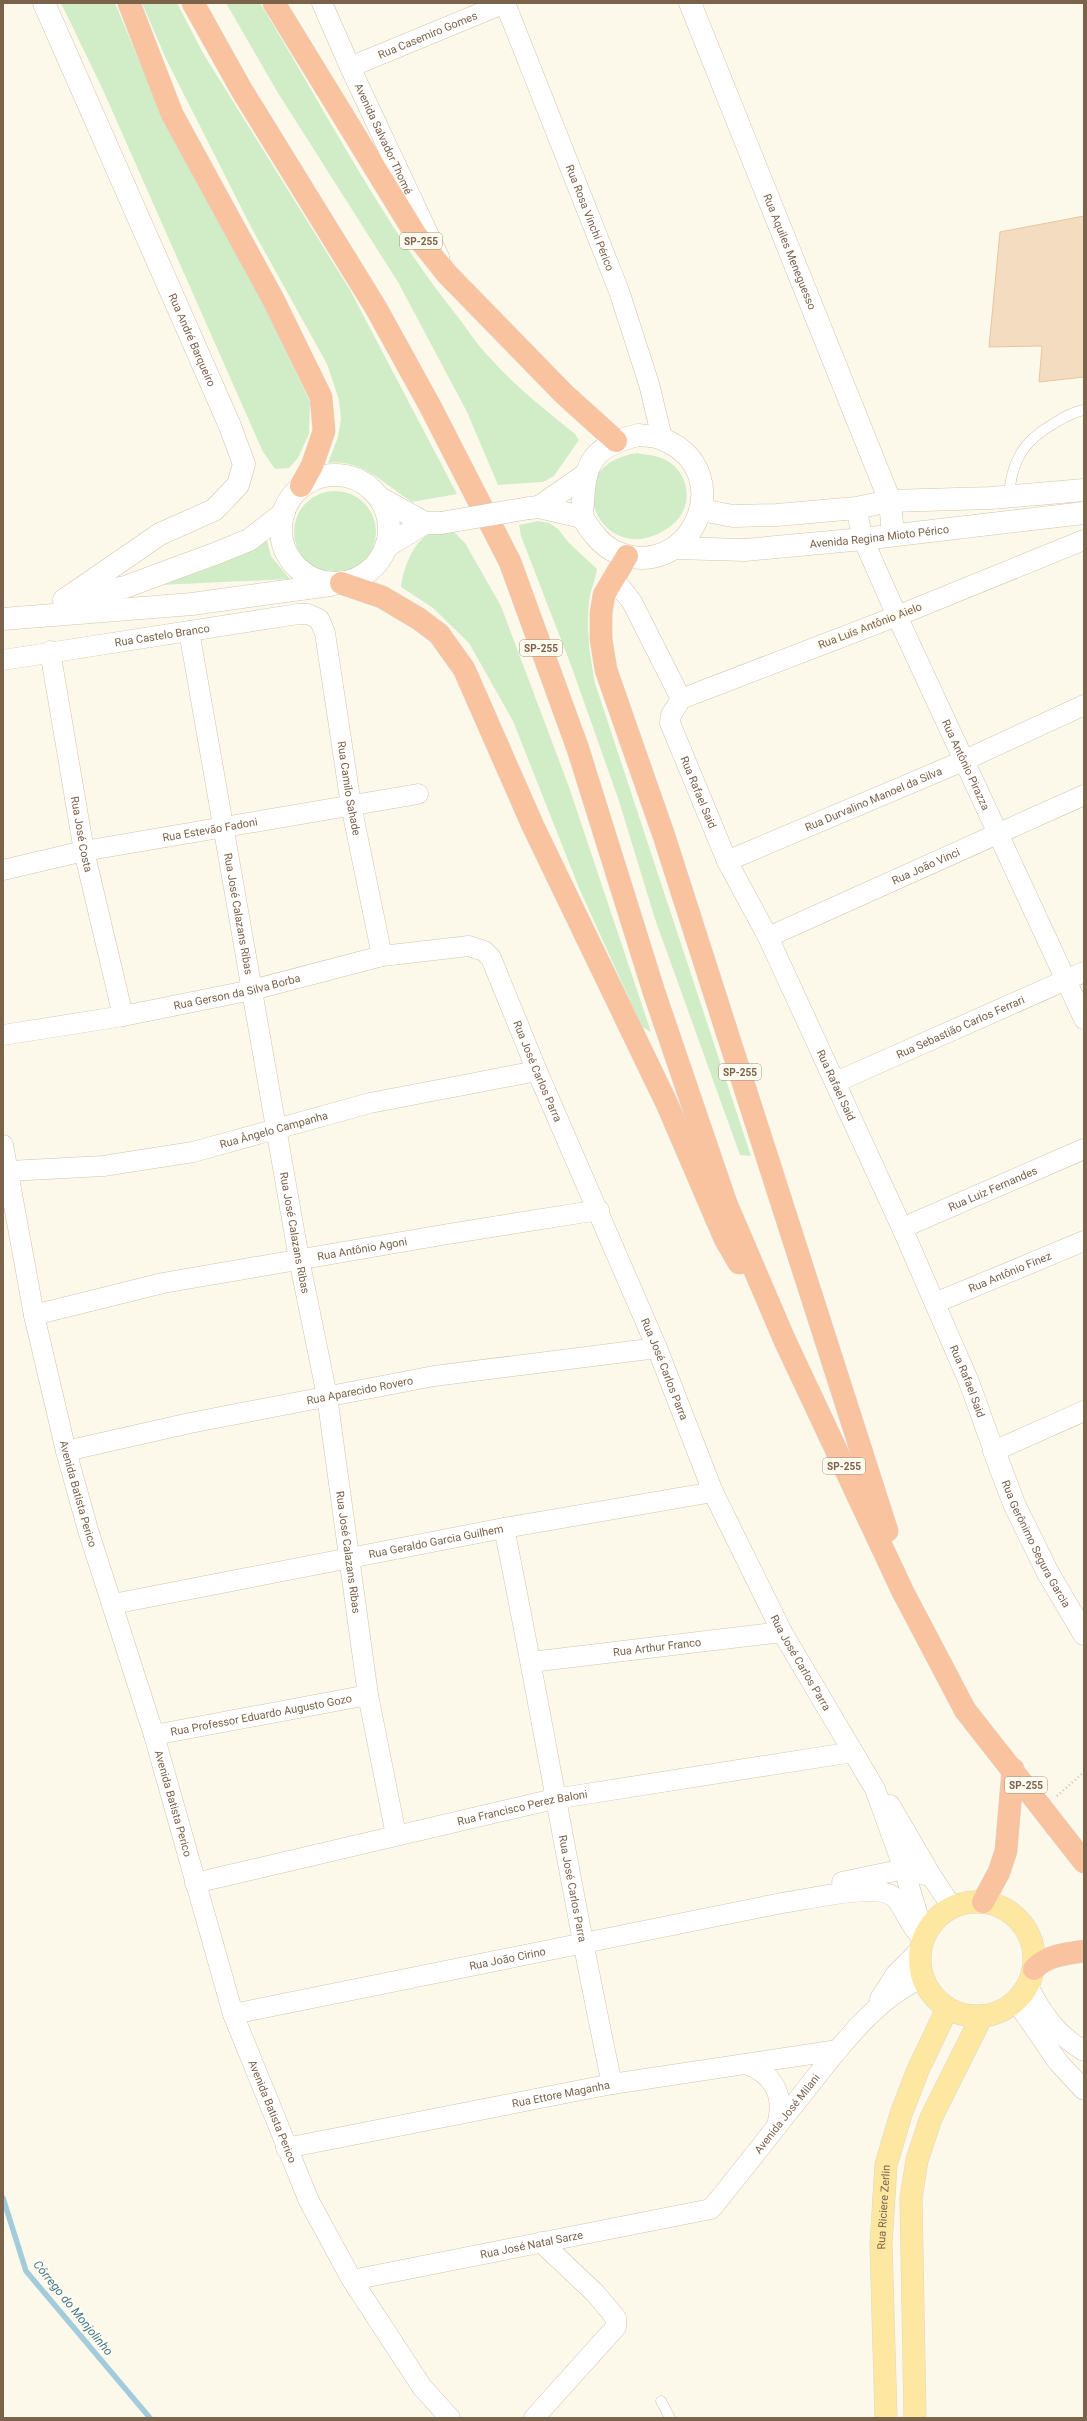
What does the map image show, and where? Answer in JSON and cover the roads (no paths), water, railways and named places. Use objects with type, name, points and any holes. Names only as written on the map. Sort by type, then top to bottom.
[{"type":"highway","points":[[129,3],[172,114],[273,299],[321,397],[324,431],[312,466],[301,486]]},
{"type":"highway","name":"SP-255","points":[[193,3],[240,88],[380,314],[430,406],[510,562],[578,749],[654,992],[726,1203],[785,1341],[903,1592],[965,1710],[1013,1769],[1084,1862]]},
{"type":"highway","name":"SP-255","points":[[274,3],[416,235],[447,274],[564,394],[616,441]]},
{"type":"highway","name":"SP-255","points":[[627,556],[604,595],[601,613],[601,639],[606,670],[664,836],[824,1330],[896,1559],[903,1592]]},
{"type":"highway","name":"SP-255","points":[[341,583],[382,597],[419,619],[439,634],[464,669],[533,826],[667,1104],[725,1239],[785,1341]]},
{"type":"highway","points":[[983,1902],[999,1872],[1006,1851],[1013,1769]]},
{"type":"highway","points":[[1026,1985],[1040,1962],[1060,1955],[1084,1951]]},
{"type":"main road","points":[[968,1902],[983,1902],[1002,1906],[1017,1917],[1028,1932],[1034,1950],[1026,1985],[1000,2012],[982,2016],[964,2015],[947,2009],[932,1995],[922,1978],[920,1964],[923,1941],[931,1924],[952,1907],[968,1902]]},
{"type":"main road","name":"Rua Riciere Zerlin","points":[[886,2418],[881,2244],[886,2165],[901,2114],[918,2070],[947,2009]]},
{"type":"main road","points":[[914,2418],[911,2198],[917,2160],[930,2118],[982,2016]]},
{"type":"street","name":"Rua André Barqueiro","points":[[44,3],[230,426],[244,464],[238,485],[214,510],[160,534],[64,600]]},
{"type":"street","name":"Avenida Salvador Thomé","points":[[322,3],[350,67],[447,274]]},
{"type":"street","name":"Rua Casemiro Gomes","points":[[350,67],[505,3]]},
{"type":"street","name":"Rua Rosa Vinchi Périco","points":[[505,3],[619,291],[650,384],[662,438]]},
{"type":"street","name":"Rua Aquiles Meneguesso","points":[[690,3],[890,501],[893,535]]},
{"type":"street","points":[[638,435],[662,438],[682,450],[693,462],[701,483],[701,510],[691,532],[674,548],[659,555],[643,557],[627,556],[612,550],[599,540],[582,517],[585,475],[597,455],[616,441],[638,435]]},
{"type":"street","points":[[3,619],[192,604],[341,583],[365,575],[376,565],[387,546],[389,524],[387,511],[380,498],[368,485],[352,477],[334,474],[323,476],[301,486],[294,493],[281,518],[281,537],[286,554],[298,569],[313,579],[341,583]]},
{"type":"street","points":[[534,507],[585,475]]},
{"type":"street","points":[[701,510],[733,516],[777,515],[856,508],[890,501],[1000,498],[1084,490]]},
{"type":"street","points":[[380,498],[433,523]]},
{"type":"street","points":[[994,523],[1000,498]]},
{"type":"street","points":[[387,546],[433,523],[534,507],[582,517]]},
{"type":"street","name":"Rua Antônio Pirazza","points":[[856,508],[863,539],[897,616],[997,835],[1084,1018]]},
{"type":"street","points":[[3,605],[64,600],[125,587],[249,540],[284,513]]},
{"type":"street","name":"Avenida Regina Mioto Périco","points":[[674,548],[745,550],[863,539],[1084,513]]},
{"type":"street","name":"Rua Luís Antônio Aielo","points":[[681,699],[897,616],[1084,540]]},
{"type":"street","points":[[613,578],[632,602],[681,699]]},
{"type":"street","name":"Rua Castelo Branco","points":[[3,660],[50,651],[298,614],[308,614],[319,619]]},
{"type":"street","name":"Rua Camilo Sahade","points":[[319,619],[325,633],[351,805],[382,956]]},
{"type":"street","name":"Rua José Calazans Ribas","points":[[189,631],[222,829],[299,1259],[327,1396],[348,1558],[368,1695],[396,1835]]},
{"type":"street","name":"Rua José Costa","points":[[50,651],[84,852],[123,1016]]},
{"type":"street","name":"Rua Rafael Said","points":[[681,699],[671,715],[670,723],[727,861],[768,937],[836,1082],[969,1382],[994,1451]]},
{"type":"street","name":"Rua Durvalino Manoel da Silva","points":[[727,861],[963,761],[1084,705]]},
{"type":"street","name":"Rua Estevão Fadoni","points":[[3,870],[84,852],[418,794]]},
{"type":"street","name":"Rua João Vinci","points":[[768,937],[1084,795]]},
{"type":"street","name":"Rua Gerson da Silva Borba","points":[[3,1035],[123,1016],[252,990],[382,956],[469,946]]},
{"type":"street","name":"Rua José Carlos Parra","points":[[469,946],[484,951],[491,958],[537,1071],[599,1210],[657,1348],[713,1492],[782,1632],[875,1789],[894,1811],[932,1877],[952,1907]]},
{"type":"street","name":"Rua Sebastião Carlos Ferrari","points":[[836,1082],[1084,972]]},
{"type":"street","name":"Rua Ângelo Campanha","points":[[9,1171],[103,1166],[193,1152],[276,1127],[370,1103],[537,1071]]},
{"type":"street","name":"Avenida Batista Perico","points":[[3,1145],[9,1171],[34,1315],[66,1451],[154,1735],[233,2014],[286,2148],[309,2201],[352,2280],[422,2387],[450,2418]]},
{"type":"street","name":"Rua Luiz Fernandes","points":[[902,1228],[1084,1150]]},
{"type":"street","name":"Rua Antônio Agoni","points":[[34,1315],[163,1283],[299,1259],[599,1210]]},
{"type":"street","name":"Rua Antônio Finez","points":[[935,1303],[1084,1241]]},
{"type":"street","name":"Rua Aparecido Rovero","points":[[66,1451],[190,1423],[434,1376],[657,1348]]},
{"type":"street","points":[[994,1451],[1084,1411]]},
{"type":"street","name":"Rua Gerônimo Segura Garcia","points":[[994,1451],[1015,1506],[1048,1573],[1084,1634]]},
{"type":"street","name":"Rua Geraldo Garcia Guilhem","points":[[113,1604],[504,1528],[713,1492]]},
{"type":"street","name":"Rua José Carlos Parra","points":[[504,1528],[531,1662],[554,1799],[582,1943],[612,2084]]},
{"type":"street","name":"Rua Arthur Franco","points":[[531,1662],[782,1632]]},
{"type":"street","name":"Rua Professor Eduardo Augusto Gozo","points":[[154,1735],[368,1695]]},
{"type":"street","name":"Rua Francisco Perez Baloni","points":[[195,1883],[554,1799],[853,1752]]},
{"type":"street","name":"Rua José Carlos Parra","points":[[875,1789],[904,1869],[923,1941]]},
{"type":"street","points":[[782,1903],[843,1882],[904,1869],[932,1877]]},
{"type":"street","points":[[782,1903],[859,1891],[878,1890],[894,1897],[909,1923],[923,1941]]},
{"type":"street","name":"Rua João Cirino","points":[[233,2014],[782,1903]]},
{"type":"street","name":"Avenida José Milani","points":[[866,2020],[896,1974],[923,1941]]},
{"type":"street","name":"Avenida José Milani","points":[[711,2209],[838,2050],[866,2020],[898,1991],[922,1978]]},
{"type":"street","points":[[1026,1985],[1045,2017],[1062,2037],[1084,2051]]},
{"type":"street","points":[[1026,1985],[1058,2062],[1084,2090]]},
{"type":"street","name":"Rua Ettore Maganha","points":[[286,2148],[612,2084],[838,2050]]},
{"type":"street","points":[[746,2064],[762,2070],[772,2082],[781,2110],[777,2126]]},
{"type":"street","name":"Rua José Natal Sarze","points":[[352,2280],[711,2209]]},
{"type":"street","points":[[534,2418],[616,2327],[616,2318],[595,2293],[541,2242]]},
{"type":"lane","points":[[1000,498],[1024,447],[1037,433],[1073,412],[1084,410]]},
{"type":"lane","points":[[660,2401],[670,2418]]},
{"type":"waterway","name":"Córrego do Monjolinho","points":[[3,2198],[26,2271],[150,2418]]}]
